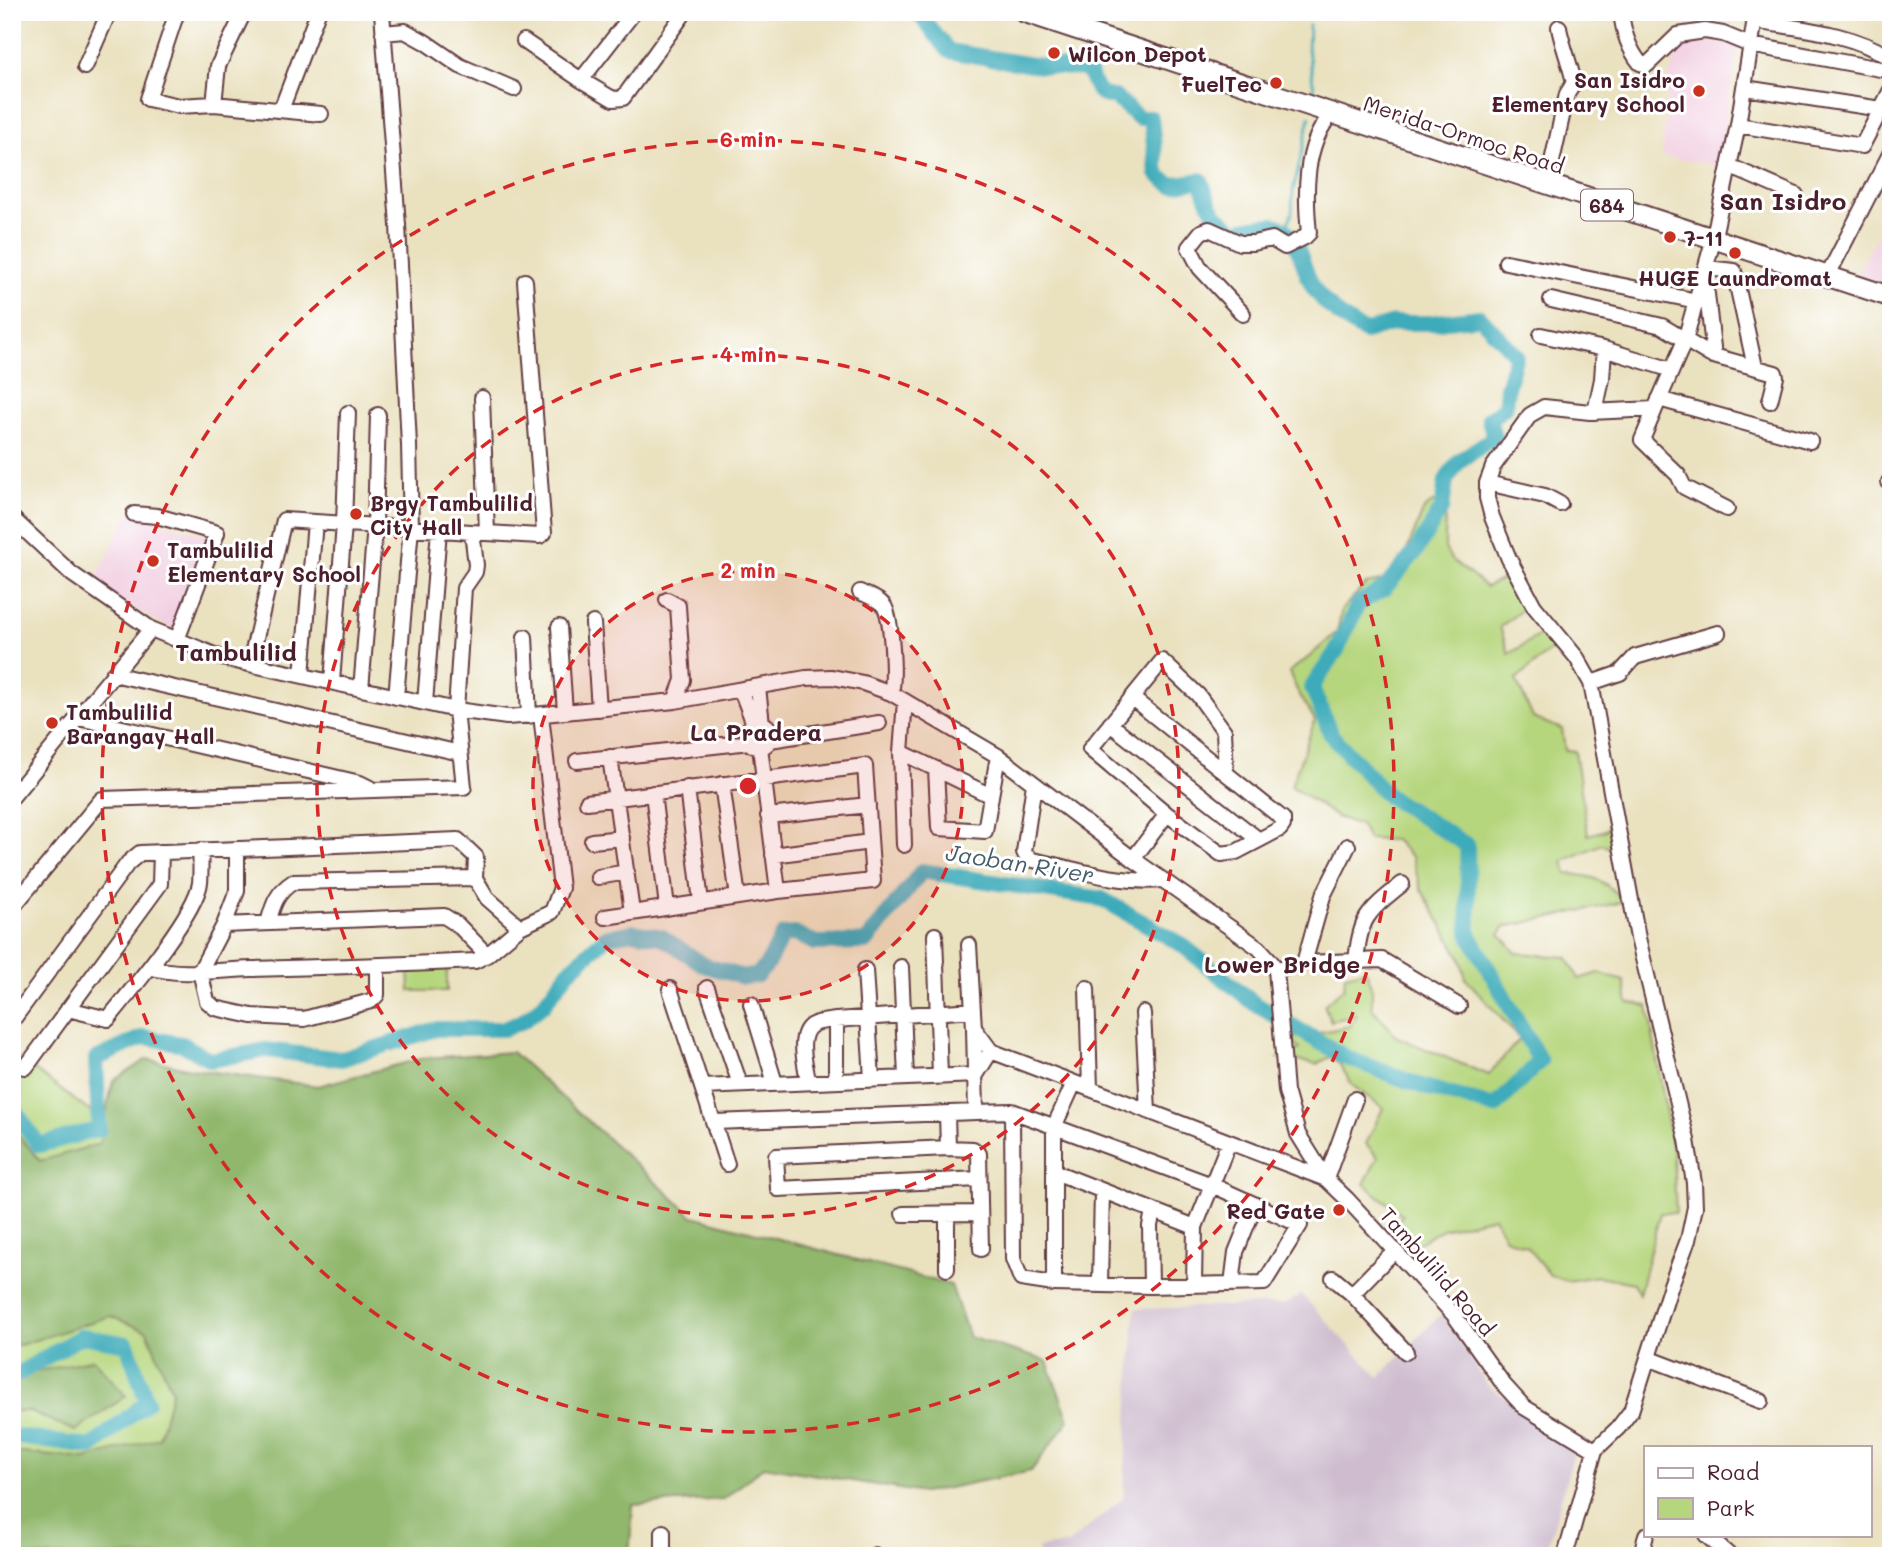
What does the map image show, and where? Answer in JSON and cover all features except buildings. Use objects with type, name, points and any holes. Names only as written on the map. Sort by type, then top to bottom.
[{"type":"highway","name":"Merida-Ormoc Road","points":[[1024,12],[1319,112],[1891,297]]},
{"type":"street","points":[[85,67],[109,12]]},
{"type":"street","points":[[177,12],[148,99],[179,106],[214,104],[321,114]]},
{"type":"street","points":[[214,104],[218,66],[244,12]]},
{"type":"street","points":[[281,110],[318,12]]},
{"type":"street","points":[[382,12],[398,225],[411,528],[396,697]]},
{"type":"street","points":[[581,80],[634,12]]},
{"type":"street","points":[[524,41],[613,99],[623,98],[685,12]]},
{"type":"street","points":[[1621,12],[1627,41],[1640,64],[1647,65],[1678,35],[1705,31],[1723,34],[1749,45],[1891,71]]},
{"type":"street","points":[[1727,509],[1684,487],[1678,475],[1643,440],[1685,340],[1697,302],[1738,125],[1755,17],[1831,33],[1871,46],[1891,58]]},
{"type":"street","points":[[1547,184],[1567,94],[1573,82],[1559,27]]},
{"type":"street","points":[[383,33],[405,31],[460,66],[514,89]]},
{"type":"street","points":[[1745,88],[1881,109]]},
{"type":"street","points":[[1738,125],[1862,146],[1891,90]]},
{"type":"street","points":[[1243,314],[1200,268],[1189,247],[1201,232],[1209,229],[1240,243],[1272,239],[1285,247],[1305,237],[1308,233],[1306,202],[1310,162],[1319,128],[1319,112]]},
{"type":"street","points":[[1827,277],[1891,152]]},
{"type":"street","points":[[1729,166],[1796,195]]},
{"type":"street","points":[[1506,262],[1697,302]]},
{"type":"street","points":[[1704,275],[1734,271],[1755,368]]},
{"type":"street","points":[[1704,275],[1714,356]]},
{"type":"street","points":[[250,663],[284,520],[540,536],[544,533],[525,281]]},
{"type":"street","points":[[1551,300],[1662,326],[1714,356],[1776,374],[1770,401]]},
{"type":"street","points":[[1541,335],[1604,349],[1672,370]]},
{"type":"street","points":[[1595,412],[1602,379],[1604,349]]},
{"type":"street","points":[[482,398],[487,533]]},
{"type":"street","points":[[1565,1556],[1595,1450],[1631,1411],[1688,1240],[1695,1207],[1687,1140],[1638,938],[1591,682],[1577,658],[1534,606],[1509,559],[1492,517],[1487,498],[1487,483],[1493,467],[1530,415],[1544,407],[1595,412],[1657,404],[1810,441]]},
{"type":"street","points":[[332,682],[344,524],[348,413]]},
{"type":"street","points":[[361,689],[375,526],[378,415]]},
{"type":"street","points":[[1487,483],[1545,496],[1560,504]]},
{"type":"street","points":[[134,514],[158,516],[217,533],[177,640]]},
{"type":"street","points":[[12,518],[72,574],[151,629],[222,657],[456,710],[508,717],[675,701],[806,678],[832,677],[863,683],[891,693],[998,756],[1133,859],[1258,948],[1276,969],[1304,963],[1382,960],[1459,1006]]},
{"type":"street","points":[[302,675],[314,522]]},
{"type":"street","points":[[425,703],[439,530]]},
{"type":"street","points":[[12,908],[102,799],[464,787],[456,710],[464,589],[475,572],[476,565],[472,532]]},
{"type":"street","points":[[860,592],[881,602],[887,614],[894,670],[891,693]]},
{"type":"street","points":[[667,600],[678,606],[683,680],[675,701]]},
{"type":"street","points":[[593,623],[599,709]]},
{"type":"street","points":[[559,627],[565,712]]},
{"type":"street","points":[[12,797],[151,629]]},
{"type":"street","points":[[1591,682],[1620,673],[1635,657],[1718,633]]},
{"type":"street","points":[[149,967],[161,971],[200,971],[475,961],[487,955],[520,928],[552,912],[561,888],[525,637]]},
{"type":"street","points":[[1132,698],[1283,819],[1280,829],[1236,852],[1221,854],[1167,814],[1090,749],[1110,724],[1162,662],[1198,695],[1224,731],[1226,773]]},
{"type":"street","points":[[113,674],[460,753]]},
{"type":"street","points":[[758,687],[758,724]]},
{"type":"street","points":[[741,690],[758,724],[769,728],[760,743],[762,778],[779,891]]},
{"type":"street","points":[[904,845],[901,752],[905,701]]},
{"type":"street","points":[[79,718],[360,783],[375,790]]},
{"type":"street","points":[[577,761],[760,743],[879,723]]},
{"type":"street","points":[[758,724],[748,730],[760,743]]},
{"type":"street","points":[[1110,724],[1259,840]]},
{"type":"street","points":[[901,752],[990,796]]},
{"type":"street","points":[[936,769],[939,828],[985,831],[998,756]]},
{"type":"street","points":[[610,757],[632,912]]},
{"type":"street","points":[[587,802],[865,766],[873,881],[779,891],[605,917]]},
{"type":"street","points":[[722,784],[738,897]]},
{"type":"street","points":[[1034,784],[1024,852],[1026,856],[1033,860],[1116,878],[1142,882],[1162,880]]},
{"type":"street","points":[[687,788],[701,902]]},
{"type":"street","points":[[653,793],[667,907]]},
{"type":"street","points":[[768,816],[868,805]]},
{"type":"street","points":[[1133,859],[1167,814]]},
{"type":"street","points":[[592,841],[622,838]]},
{"type":"street","points":[[12,1021],[128,863],[140,853],[458,840],[475,858],[475,878],[486,898],[520,928]]},
{"type":"street","points":[[774,855],[870,842]]},
{"type":"street","points":[[1304,963],[1323,896],[1348,846]]},
{"type":"street","points":[[237,849],[237,891],[224,925],[200,971],[207,1001],[215,1008],[252,1016],[304,1019],[370,1001],[377,995],[377,966]]},
{"type":"street","points":[[68,1009],[108,1019],[189,911],[200,886],[201,850]]},
{"type":"street","points":[[12,1061],[18,1066],[26,1067],[160,884],[161,852]]},
{"type":"street","points":[[598,877],[626,873]]},
{"type":"street","points":[[268,923],[274,901],[281,890],[293,882],[475,878]]},
{"type":"street","points":[[1356,962],[1358,937],[1363,922],[1371,909],[1402,884]]},
{"type":"street","points":[[224,925],[444,916],[458,925],[487,955]]},
{"type":"street","points":[[935,936],[940,1076]]},
{"type":"street","points":[[969,945],[976,1112]]},
{"type":"street","points":[[901,967],[906,1077]]},
{"type":"street","name":"Tambulilid Road","points":[[1276,969],[1286,1091],[1298,1134],[1326,1179],[1454,1315],[1504,1385],[1524,1407],[1595,1450]]},
{"type":"street","points":[[865,970],[872,1079]]},
{"type":"street","points":[[707,988],[740,1084]]},
{"type":"street","points":[[1087,988],[1090,1089]]},
{"type":"street","points":[[670,989],[727,1164]]},
{"type":"street","points":[[751,1004],[775,1083]]},
{"type":"street","points":[[808,1082],[803,1040],[806,1031],[813,1024],[973,1010]]},
{"type":"street","points":[[1143,1013],[1148,1111]]},
{"type":"street","points":[[836,1020],[836,1080]]},
{"type":"street","points":[[974,1028],[991,1051],[1326,1179],[1355,1099]]},
{"type":"street","points":[[976,1075],[991,1051]]},
{"type":"street","points":[[704,1087],[976,1075]]},
{"type":"street","points":[[1054,1284],[1054,1127],[1074,1083]]},
{"type":"street","points":[[715,1122],[1012,1111],[1212,1185],[1300,1225],[1264,1283],[1151,1286],[1054,1284],[1021,1279],[1013,1259],[1012,1111]]},
{"type":"street","points":[[947,1114],[948,1148]]},
{"type":"street","points":[[1194,1284],[1195,1227],[1228,1142]]},
{"type":"street","points":[[979,1179],[778,1189],[776,1156],[948,1148],[976,1150],[979,1154],[981,1249]]},
{"type":"street","points":[[1055,1172],[1195,1227]]},
{"type":"street","points":[[1100,1284],[1102,1192]]},
{"type":"street","points":[[1232,1284],[1236,1252],[1255,1205]]},
{"type":"street","points":[[1151,1286],[1150,1226],[1153,1211]]},
{"type":"street","points":[[903,1214],[980,1213]]},
{"type":"street","points":[[947,1214],[947,1269]]},
{"type":"street","points":[[1352,1294],[1395,1250]]},
{"type":"street","points":[[1333,1278],[1352,1294],[1406,1352]]},
{"type":"street","points":[[1648,1358],[1761,1401]]},
{"type":"street","points":[[663,1532],[663,1556]]},
{"type":"street","points":[[1646,1536],[1641,1553],[1657,1556]]},
{"type":"street","points":[[1705,1556],[1708,1537]]},
{"type":"street","points":[[1708,1537],[1730,1556]]},
{"type":"shaded area","name":"San Isidro Elementary School","points":[[1682,36],[1738,46],[1718,166],[1662,156],[1669,76]]},
{"type":"shaded area","points":[[1891,210],[1891,286],[1857,274]]},
{"type":"shaded area","name":"Tambulilid Elementary School","points":[[128,514],[210,536],[176,631],[92,586]]},
{"type":"shaded area","points":[[1301,1294],[1379,1377],[1441,1314],[1489,1387],[1577,1442],[1545,1556],[1038,1556],[1038,1548],[1068,1544],[1123,1498],[1135,1309],[1287,1304]]},
{"type":"green space","points":[[1446,494],[1445,548],[1451,559],[1486,587],[1507,577],[1524,608],[1500,627],[1509,654],[1544,632],[1561,651],[1548,652],[1516,680],[1533,718],[1562,729],[1565,750],[1575,751],[1588,835],[1606,830],[1612,819],[1614,851],[1602,844],[1563,861],[1567,874],[1599,880],[1623,902],[1504,927],[1500,934],[1516,953],[1567,957],[1579,979],[1598,973],[1624,981],[1628,1003],[1648,1006],[1673,1154],[1676,1213],[1660,1213],[1639,1294],[1633,1283],[1598,1276],[1567,1281],[1550,1275],[1526,1246],[1505,1238],[1494,1217],[1443,1229],[1401,1253],[1389,1240],[1402,1215],[1364,1184],[1378,1157],[1366,1144],[1383,1108],[1352,1085],[1339,1063],[1330,1057],[1317,1064],[1279,1058],[1300,1049],[1288,1039],[1350,1026],[1357,1015],[1331,1021],[1324,1005],[1344,988],[1345,975],[1366,970],[1372,990],[1372,1008],[1397,1037],[1488,1075],[1520,1039],[1466,979],[1460,957],[1421,889],[1412,857],[1395,840],[1368,839],[1361,825],[1337,817],[1291,786],[1315,720],[1300,697],[1289,672],[1337,632],[1342,609],[1366,584],[1381,581],[1402,562],[1424,509]]},
{"type":"green space","points":[[409,968],[447,968],[447,991],[410,991]]},
{"type":"green space","points":[[512,1052],[693,1216],[951,1285],[969,1337],[1047,1361],[1069,1420],[1031,1471],[923,1493],[764,1466],[724,1499],[633,1505],[629,1556],[12,1556],[12,1452],[85,1459],[159,1438],[172,1391],[147,1331],[110,1316],[20,1345],[12,1344],[12,1127],[40,1161],[99,1144],[113,1081],[147,1059],[191,1069],[318,1086],[424,1058]]},
{"type":"green space","points":[[12,1053],[193,1189],[191,1550],[12,1556]]},
{"type":"green space","points":[[93,1359],[126,1396],[75,1431],[29,1411],[12,1412],[12,1377]]},
{"type":"waterway","name":"Jaoban River","points":[[12,1107],[39,1145],[99,1129],[96,1059],[144,1037],[182,1044],[211,1060],[266,1050],[342,1059],[436,1029],[504,1029],[523,1021],[543,1005],[568,972],[606,937],[633,932],[662,937],[704,965],[743,977],[756,976],[766,966],[783,935],[795,934],[815,943],[866,942],[922,871],[1102,899],[1181,944],[1255,1004],[1347,1058],[1421,1086],[1495,1107],[1540,1061],[1469,934],[1467,845],[1388,796],[1331,735],[1312,687],[1337,650],[1358,604],[1385,588],[1416,551],[1442,508],[1446,480],[1459,461],[1494,437],[1489,419],[1505,407],[1516,355],[1480,317],[1430,323],[1394,323],[1365,332],[1337,314],[1320,297],[1311,283],[1295,242],[1282,228],[1268,225],[1235,231],[1212,209],[1201,180],[1171,185],[1157,174],[1151,118],[1139,118],[1115,97],[1100,92],[1088,69],[1032,65],[949,51],[921,17],[921,12]]},
{"type":"waterway","points":[[1309,25],[1308,50],[1316,101]]},
{"type":"waterway","points":[[1286,230],[1292,213],[1293,191],[1310,117]]},
{"type":"waterway","name":"Jaoban River","points":[[12,1373],[16,1375],[82,1336],[127,1344],[147,1402],[91,1447],[12,1436]]},
{"type":"place","name":"Wilcon Depot","points":[[1054,53]]},
{"type":"place","name":"FuelTec","points":[[1276,83]]},
{"type":"place","name":"San Isidro Elementary School","points":[[1699,91]]},
{"type":"place","name":"7-11","points":[[1670,237]]},
{"type":"place","name":"HUGE Laundromat","points":[[1735,253]]},
{"type":"place","name":"Brgy Tambulilid City Hall","points":[[356,514]]},
{"type":"place","name":"Tambulilid Elementary School","points":[[153,561]]},
{"type":"place","name":"Tambulilid Barangay Hall","points":[[52,723]]},
{"type":"place","name":"Red Gate","points":[[1339,1210]]},
{"type":"district","name":"San Isidro","points":[[1783,200]]},
{"type":"district","name":"Tambulilid","points":[[236,651]]},
{"type":"district","name":"La Pradera","points":[[756,732]]},
{"type":"district","name":"Lower Bridge","points":[[1282,964]]}]
